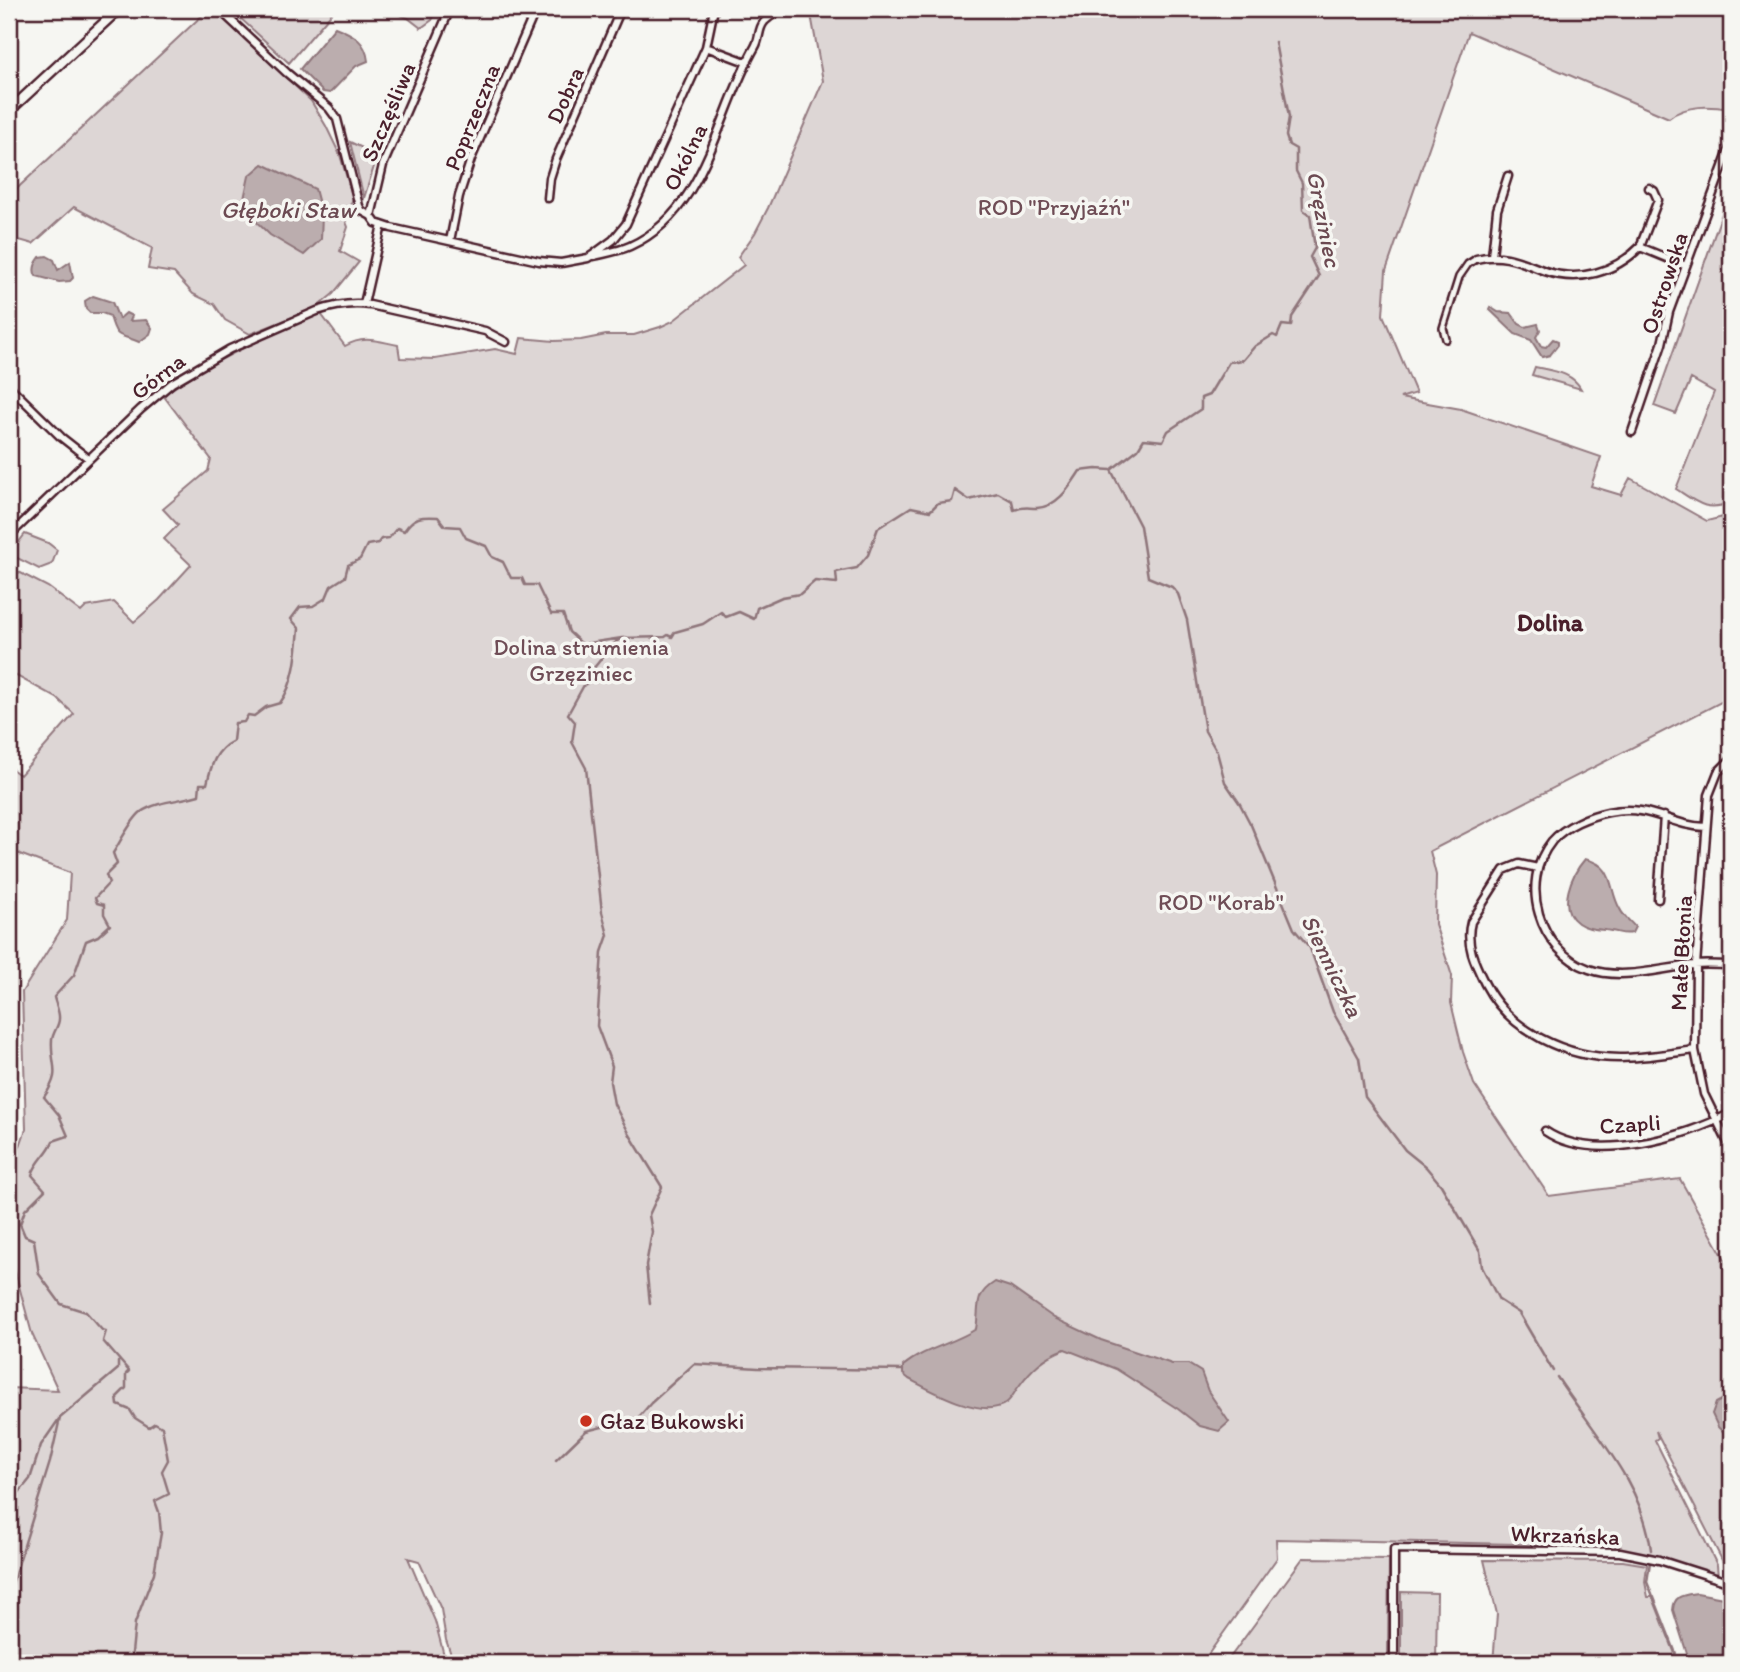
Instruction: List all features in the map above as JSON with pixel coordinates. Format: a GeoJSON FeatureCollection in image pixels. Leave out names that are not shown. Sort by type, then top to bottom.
{"type":"FeatureCollection","features":[{"type":"Feature","properties":{"kind":"street"},"geometry":{"type":"LineString","coordinates":[[9,111],[119,9]]}},
{"type":"Feature","properties":{"kind":"street"},"geometry":{"type":"LineString","coordinates":[[219,9],[288,74],[329,108],[337,119],[359,206],[382,225],[363,304]]}},
{"type":"Feature","properties":{"kind":"street","name":"Szczęśliwa"},"geometry":{"type":"LineString","coordinates":[[371,216],[383,165],[450,9]]}},
{"type":"Feature","properties":{"kind":"street","name":"Poprzeczna"},"geometry":{"type":"LineString","coordinates":[[450,241],[471,159],[537,9]]}},
{"type":"Feature","properties":{"kind":"street","name":"Dobra"},"geometry":{"type":"LineString","coordinates":[[548,198],[556,159],[621,9]]}},
{"type":"Feature","properties":{"kind":"street","name":"Okólna"},"geometry":{"type":"LineString","coordinates":[[588,258],[613,240],[631,215],[706,47],[714,9]]}},
{"type":"Feature","properties":{"kind":"street","name":"Okólna"},"geometry":{"type":"LineString","coordinates":[[382,225],[547,262],[569,262],[588,258],[617,251],[640,241],[660,227],[681,206],[696,181],[746,62],[759,40],[763,23],[780,9]]}},
{"type":"Feature","properties":{"kind":"street"},"geometry":{"type":"LineString","coordinates":[[706,47],[746,62]]}},
{"type":"Feature","properties":{"kind":"street","name":"Ostrowska"},"geometry":{"type":"LineString","coordinates":[[1632,432],[1662,344],[1669,312],[1731,145]]}},
{"type":"Feature","properties":{"kind":"street"},"geometry":{"type":"LineString","coordinates":[[1492,256],[1497,210],[1508,176]]}},
{"type":"Feature","properties":{"kind":"street"},"geometry":{"type":"LineString","coordinates":[[1495,181],[1505,185]]}},
{"type":"Feature","properties":{"kind":"street"},"geometry":{"type":"LineString","coordinates":[[1446,339],[1443,328],[1459,277],[1468,264],[1476,259],[1492,256],[1516,259],[1548,272],[1576,276],[1597,274],[1614,267],[1640,247],[1658,200],[1658,195],[1649,188]]}},
{"type":"Feature","properties":{"kind":"street"},"geometry":{"type":"LineString","coordinates":[[1640,247],[1686,266]]}},
{"type":"Feature","properties":{"kind":"street","name":"Górna"},"geometry":{"type":"LineString","coordinates":[[9,536],[163,390],[198,366],[245,341],[317,311],[332,306],[363,304],[485,331],[506,342]]}},
{"type":"Feature","properties":{"kind":"street"},"geometry":{"type":"LineString","coordinates":[[9,386],[61,437],[89,460]]}},
{"type":"Feature","properties":{"kind":"street","name":"Małe Błonia"},"geometry":{"type":"LineString","coordinates":[[1731,759],[1713,781],[1706,827],[1696,965],[1695,1050],[1701,1085],[1731,1149]]}},
{"type":"Feature","properties":{"kind":"street"},"geometry":{"type":"LineString","coordinates":[[1706,827],[1632,809],[1593,816],[1560,834],[1547,849],[1538,868],[1535,894],[1543,925],[1562,953],[1580,965],[1608,975],[1696,965],[1731,965]]}},
{"type":"Feature","properties":{"kind":"street"},"geometry":{"type":"LineString","coordinates":[[1658,899],[1664,816]]}},
{"type":"Feature","properties":{"kind":"street"},"geometry":{"type":"LineString","coordinates":[[1538,868],[1519,864],[1504,870],[1471,922],[1469,930],[1472,957],[1499,1005],[1518,1025],[1541,1039],[1590,1055],[1622,1058],[1695,1050]]}},
{"type":"Feature","properties":{"kind":"street","name":"Czapli"},"geometry":{"type":"LineString","coordinates":[[1545,1131],[1557,1139],[1572,1143],[1627,1145],[1670,1139],[1731,1113]]}},
{"type":"Feature","properties":{"kind":"street","name":"Wkrzańska"},"geometry":{"type":"LineString","coordinates":[[1394,1663],[1394,1549],[1620,1552],[1659,1560],[1731,1584]]}},
{"type":"Feature","properties":{"kind":"green space"},"geometry":{"type":"Polygon","coordinates":[[[209,9],[213,9],[311,101],[340,155],[353,198],[345,219],[348,227],[340,251],[359,262],[333,294],[316,308],[250,334],[225,320],[214,304],[193,294],[174,273],[148,269],[152,248],[74,207],[33,244],[9,237],[9,196],[209,9]]]}},
{"type":"Feature","properties":{"kind":"green space"},"geometry":{"type":"Polygon","coordinates":[[[246,9],[335,9],[289,63],[239,17],[246,9]]]}},
{"type":"Feature","properties":{"kind":"green space"},"geometry":{"type":"Polygon","coordinates":[[[385,9],[438,9],[432,20],[421,28],[408,18],[385,9]]]}},
{"type":"Feature","properties":{"kind":"green space"},"geometry":{"type":"Polygon","coordinates":[[[810,9],[1731,9],[1731,109],[1691,108],[1669,118],[1469,32],[1386,271],[1383,315],[1416,393],[1400,398],[1461,409],[1601,457],[1591,486],[1621,495],[1630,478],[1707,521],[1731,515],[1731,697],[1430,851],[1436,875],[1435,924],[1452,976],[1451,1003],[1474,1084],[1549,1196],[1680,1179],[1731,1270],[1731,1565],[1723,1562],[1656,1431],[1658,1438],[1655,1440],[1717,1565],[1718,1577],[1653,1556],[1517,1544],[1276,1539],[1277,1558],[1202,1663],[454,1663],[446,1640],[441,1609],[419,1561],[408,1558],[435,1621],[446,1663],[9,1663],[9,1388],[58,1390],[32,1334],[9,1249],[9,1177],[26,1129],[22,992],[67,920],[70,873],[9,850],[9,767],[20,775],[74,714],[57,698],[9,672],[9,567],[48,587],[81,612],[86,607],[114,602],[134,622],[159,600],[191,565],[164,539],[178,525],[163,509],[208,471],[211,459],[163,395],[220,360],[321,314],[345,346],[358,341],[377,341],[398,345],[400,358],[435,359],[495,349],[517,354],[521,338],[554,341],[634,335],[673,321],[744,265],[738,257],[768,208],[823,81],[810,9]]]}},
{"type":"Feature","properties":{"kind":"green space"},"geometry":{"type":"Polygon","coordinates":[[[350,142],[377,157],[364,198],[350,142]]]}},
{"type":"Feature","properties":{"kind":"green space"},"geometry":{"type":"Polygon","coordinates":[[[1731,188],[1731,502],[1708,506],[1676,489],[1714,392],[1691,379],[1676,414],[1654,406],[1731,188]]]}},
{"type":"Feature","properties":{"kind":"green space"},"geometry":{"type":"Polygon","coordinates":[[[1535,367],[1567,376],[1581,389],[1532,375],[1535,367]]]}},
{"type":"Feature","properties":{"kind":"green space"},"geometry":{"type":"Polygon","coordinates":[[[25,534],[48,543],[57,550],[52,564],[39,569],[15,557],[15,547],[25,534]]]}},
{"type":"Feature","properties":{"kind":"green space"},"geometry":{"type":"Polygon","coordinates":[[[1303,1558],[1389,1559],[1388,1654],[1385,1663],[1226,1663],[1303,1558]]]}},
{"type":"Feature","properties":{"kind":"green space"},"geometry":{"type":"Polygon","coordinates":[[[1484,1560],[1623,1561],[1647,1565],[1645,1582],[1648,1597],[1654,1597],[1676,1653],[1672,1663],[1493,1663],[1497,1614],[1484,1560]]]}},
{"type":"Feature","properties":{"kind":"green space"},"geometry":{"type":"Polygon","coordinates":[[[1401,1592],[1437,1593],[1436,1663],[1401,1663],[1401,1592]]]}},
{"type":"Feature","properties":{"kind":"water"},"geometry":{"type":"Polygon","coordinates":[[[335,27],[358,39],[365,48],[368,61],[356,66],[330,93],[323,92],[300,69],[335,27]]]}},
{"type":"Feature","properties":{"kind":"water","name":"Głęboki Staw"},"geometry":{"type":"Polygon","coordinates":[[[263,164],[315,189],[322,215],[321,239],[304,255],[270,235],[242,208],[249,176],[263,164]]]}},
{"type":"Feature","properties":{"kind":"water"},"geometry":{"type":"Polygon","coordinates":[[[47,256],[54,260],[58,270],[70,262],[73,278],[59,282],[36,276],[34,268],[37,261],[40,257],[47,256]]]}},
{"type":"Feature","properties":{"kind":"water"},"geometry":{"type":"Polygon","coordinates":[[[93,296],[112,302],[119,319],[126,313],[132,316],[130,321],[146,320],[152,328],[150,334],[139,342],[117,333],[110,316],[90,313],[86,309],[85,301],[93,296]]]}},
{"type":"Feature","properties":{"kind":"water"},"geometry":{"type":"Polygon","coordinates":[[[1490,307],[1498,312],[1511,313],[1519,324],[1525,327],[1538,324],[1540,330],[1536,337],[1541,346],[1546,347],[1553,339],[1558,341],[1558,345],[1550,355],[1542,357],[1531,340],[1515,334],[1490,307]]]}},
{"type":"Feature","properties":{"kind":"water"},"geometry":{"type":"Polygon","coordinates":[[[1585,859],[1595,862],[1607,873],[1621,912],[1635,927],[1632,933],[1590,928],[1571,917],[1568,891],[1575,873],[1585,859]]]}},
{"type":"Feature","properties":{"kind":"water"},"geometry":{"type":"Polygon","coordinates":[[[995,1282],[1010,1287],[1054,1318],[1101,1340],[1172,1364],[1188,1364],[1201,1372],[1208,1391],[1229,1422],[1219,1431],[1200,1426],[1116,1369],[1065,1349],[1034,1368],[1008,1402],[996,1407],[984,1408],[958,1402],[903,1374],[903,1366],[912,1360],[976,1329],[980,1297],[995,1282]]]}},
{"type":"Feature","properties":{"kind":"water"},"geometry":{"type":"Polygon","coordinates":[[[1731,1395],[1731,1441],[1718,1427],[1712,1414],[1716,1403],[1731,1395]]]}},
{"type":"Feature","properties":{"kind":"water"},"geometry":{"type":"Polygon","coordinates":[[[1697,1593],[1723,1598],[1730,1606],[1731,1663],[1690,1663],[1673,1610],[1675,1601],[1684,1595],[1697,1593]]]}},
{"type":"Feature","properties":{"kind":"waterway","name":"Gręziniec"},"geometry":{"type":"LineString","coordinates":[[131,1663],[135,1623],[154,1573],[161,1533],[155,1501],[169,1494],[162,1471],[168,1460],[162,1427],[155,1423],[149,1427],[135,1418],[130,1410],[118,1405],[117,1397],[126,1388],[126,1374],[129,1371],[103,1341],[106,1331],[86,1312],[61,1304],[39,1274],[34,1240],[25,1236],[20,1224],[25,1210],[45,1190],[32,1175],[36,1166],[53,1141],[68,1136],[59,1115],[44,1097],[54,1074],[52,1040],[59,1016],[54,997],[74,975],[86,941],[98,936],[110,925],[104,914],[104,905],[97,903],[95,898],[109,883],[106,875],[117,864],[113,853],[137,816],[147,808],[161,803],[199,795],[200,784],[207,784],[218,754],[233,741],[235,723],[244,722],[248,715],[254,716],[266,707],[280,703],[285,695],[294,667],[299,628],[291,619],[300,607],[313,606],[326,598],[331,586],[345,577],[348,565],[360,559],[367,545],[389,538],[397,528],[404,531],[418,518],[438,517],[445,526],[460,527],[466,538],[486,546],[492,557],[503,562],[511,578],[522,578],[525,585],[537,585],[551,614],[563,614],[569,632],[582,644],[622,638],[672,637],[675,632],[703,624],[721,612],[726,617],[739,612],[754,619],[757,608],[782,597],[800,594],[815,581],[837,583],[836,572],[857,568],[868,555],[878,528],[911,507],[930,511],[938,503],[952,501],[955,490],[969,500],[998,493],[1012,501],[1014,510],[1044,507],[1063,495],[1080,471],[1111,470],[1138,449],[1144,439],[1163,441],[1168,431],[1201,409],[1201,398],[1209,395],[1229,362],[1243,360],[1255,346],[1273,335],[1277,337],[1282,325],[1291,326],[1292,317],[1319,276],[1310,257],[1315,248],[1310,215],[1303,210],[1302,183],[1296,171],[1296,149],[1289,145],[1286,136],[1289,117],[1275,42]]}},
{"type":"Feature","properties":{"kind":"waterway","name":"Sienniczka"},"geometry":{"type":"LineString","coordinates":[[1111,470],[1140,526],[1148,577],[1172,587],[1178,594],[1187,620],[1205,731],[1217,752],[1225,782],[1251,825],[1294,929],[1310,948],[1333,1012],[1359,1058],[1365,1097],[1405,1150],[1426,1167],[1441,1185],[1480,1251],[1482,1267],[1499,1300],[1519,1313],[1553,1371]]}},
{"type":"Feature","properties":{"kind":"waterway"},"geometry":{"type":"LineString","coordinates":[[620,639],[587,675],[588,683],[584,685],[568,714],[575,722],[572,742],[586,768],[602,912],[608,935],[602,952],[597,1026],[612,1066],[610,1082],[614,1104],[662,1187],[649,1215],[652,1232],[646,1265],[650,1304]]}},
{"type":"Feature","properties":{"kind":"waterway"},"geometry":{"type":"LineString","coordinates":[[9,1594],[50,1462],[60,1418],[118,1369],[118,1362]]}},
{"type":"Feature","properties":{"kind":"waterway"},"geometry":{"type":"LineString","coordinates":[[556,1460],[586,1431],[638,1418],[694,1364],[758,1368],[903,1370]]}},
{"type":"Feature","properties":{"kind":"waterway","name":"Sienniczka"},"geometry":{"type":"LineString","coordinates":[[1557,1377],[1627,1480],[1638,1502],[1651,1550]]}},
{"type":"Feature","properties":{"kind":"waterway"},"geometry":{"type":"LineString","coordinates":[[9,1505],[30,1479],[41,1445],[59,1419]]}},
{"type":"Feature","properties":{"kind":"waterway","name":"Sienniczka"},"geometry":{"type":"LineString","coordinates":[[1650,1562],[1647,1582],[1675,1653],[1670,1663]]}},
{"type":"Feature","properties":{"kind":"place","name":"Głaz Bukowski"},"geometry":{"type":"Point","coordinates":[586,1421]}},
{"type":"Feature","properties":{"kind":"district","name":"Dolina"},"geometry":{"type":"Point","coordinates":[1550,623]}},
{"type":"Feature","properties":{"kind":"park label","name":"ROD \"Przyjaźń\""},"geometry":{"type":"Point","coordinates":[1054,207]}},
{"type":"Feature","properties":{"kind":"park label","name":"Dolina strumienia Grzęziniec"},"geometry":{"type":"Point","coordinates":[581,660]}},
{"type":"Feature","properties":{"kind":"park label","name":"ROD \"Korab\""},"geometry":{"type":"Point","coordinates":[1221,902]}}]}
